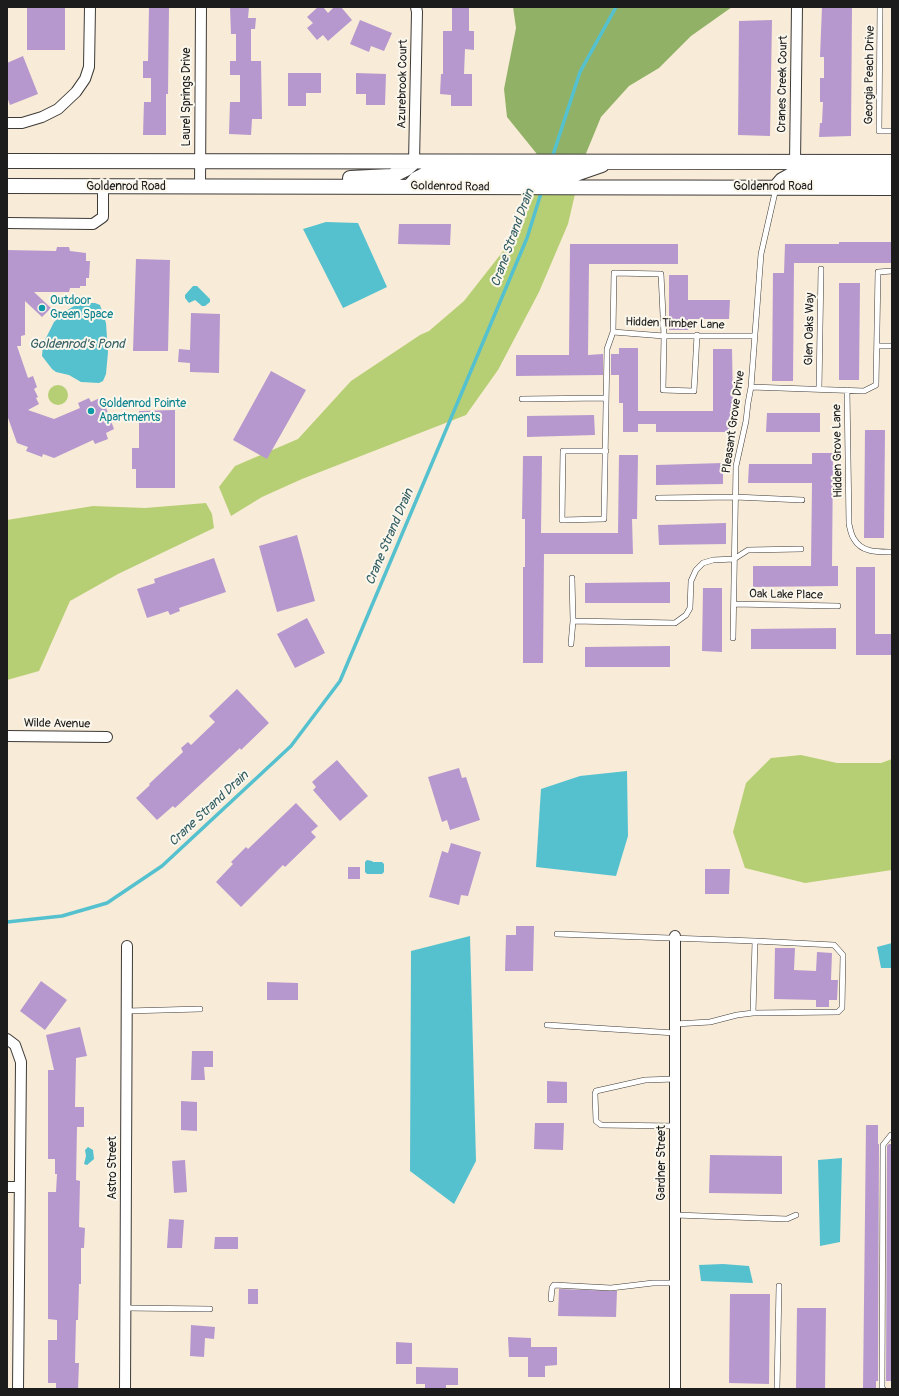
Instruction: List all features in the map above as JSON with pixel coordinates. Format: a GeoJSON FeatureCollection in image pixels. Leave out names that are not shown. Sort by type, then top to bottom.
{"type":"FeatureCollection","features":[{"type":"Feature","properties":{"kind":"main road","name":"Goldenrod Road"},"geometry":{"type":"LineString","coordinates":[[7,161],[414,162],[506,175],[568,174],[613,162],[892,162]]}},
{"type":"Feature","properties":{"kind":"main road"},"geometry":{"type":"LineString","coordinates":[[244,187],[392,176],[406,169],[414,162]]}},
{"type":"Feature","properties":{"kind":"main road","name":"Goldenrod Road"},"geometry":{"type":"LineString","coordinates":[[7,186],[409,187],[506,175],[568,174],[776,187],[892,188]]}},
{"type":"Feature","properties":{"kind":"main road"},"geometry":{"type":"LineString","coordinates":[[776,187],[782,180],[791,175],[892,175]]}},
{"type":"Feature","properties":{"kind":"street"},"geometry":{"type":"LineString","coordinates":[[7,123],[22,123],[42,118],[58,109],[76,92],[85,79],[89,67],[90,7]]}},
{"type":"Feature","properties":{"kind":"street","name":"Laurel Springs Drive"},"geometry":{"type":"LineString","coordinates":[[200,187],[201,7]]}},
{"type":"Feature","properties":{"kind":"street","name":"Azurebrook Court"},"geometry":{"type":"LineString","coordinates":[[414,162],[416,7]]}},
{"type":"Feature","properties":{"kind":"street","name":"Cranes Creek Court"},"geometry":{"type":"LineString","coordinates":[[795,162],[797,7]]}},
{"type":"Feature","properties":{"kind":"street"},"geometry":{"type":"LineString","coordinates":[[7,223],[93,224],[103,217],[103,187]]}},
{"type":"Feature","properties":{"kind":"street","name":"Wilde Avenue"},"geometry":{"type":"LineString","coordinates":[[7,736],[107,737]]}},
{"type":"Feature","properties":{"kind":"street","name":"Gardner Street"},"geometry":{"type":"LineString","coordinates":[[675,937],[675,1389]]}},
{"type":"Feature","properties":{"kind":"street","name":"Astro Street"},"geometry":{"type":"LineString","coordinates":[[126,1389],[127,946]]}},
{"type":"Feature","properties":{"kind":"street"},"geometry":{"type":"LineString","coordinates":[[7,1039],[15,1045],[21,1062],[18,1389]]}},
{"type":"Feature","properties":{"kind":"street"},"geometry":{"type":"LineString","coordinates":[[7,1187],[19,1187]]}},
{"type":"Feature","properties":{"kind":"lane","name":"Georgia Peach Drive"},"geometry":{"type":"LineString","coordinates":[[880,7],[879,131],[892,131]]}},
{"type":"Feature","properties":{"kind":"lane","name":"Pleasant Grove Drive"},"geometry":{"type":"LineString","coordinates":[[733,638],[736,466],[746,421],[751,387],[761,254],[776,187]]}},
{"type":"Feature","properties":{"kind":"lane","name":"Glen Oaks Way"},"geometry":{"type":"LineString","coordinates":[[819,389],[821,269]]}},
{"type":"Feature","properties":{"kind":"lane"},"geometry":{"type":"LineString","coordinates":[[847,390],[864,390],[876,385],[878,272],[892,271]]}},
{"type":"Feature","properties":{"kind":"lane"},"geometry":{"type":"LineString","coordinates":[[613,332],[614,273],[661,274],[664,336],[663,390],[694,391],[697,335]]}},
{"type":"Feature","properties":{"kind":"lane","name":"Hidden Timber Lane"},"geometry":{"type":"LineString","coordinates":[[606,451],[563,451],[562,520],[604,519],[606,451],[607,349],[613,332],[664,336],[755,336]]}},
{"type":"Feature","properties":{"kind":"lane"},"geometry":{"type":"LineString","coordinates":[[877,346],[892,346]]}},
{"type":"Feature","properties":{"kind":"lane","name":"Hidden Grove Lane"},"geometry":{"type":"LineString","coordinates":[[751,387],[847,390],[849,524],[853,539],[861,547],[873,552],[892,552]]}},
{"type":"Feature","properties":{"kind":"lane"},"geometry":{"type":"LineString","coordinates":[[522,399],[606,398]]}},
{"type":"Feature","properties":{"kind":"lane"},"geometry":{"type":"LineString","coordinates":[[658,498],[736,497],[802,500]]}},
{"type":"Feature","properties":{"kind":"lane"},"geometry":{"type":"LineString","coordinates":[[573,621],[675,623],[686,615],[690,608],[691,581],[696,570],[703,563],[713,560],[734,559],[748,550],[801,549]]}},
{"type":"Feature","properties":{"kind":"lane"},"geometry":{"type":"LineString","coordinates":[[571,644],[573,621],[572,578]]}},
{"type":"Feature","properties":{"kind":"lane","name":"Oak Lake Place"},"geometry":{"type":"LineString","coordinates":[[734,604],[838,606]]}},
{"type":"Feature","properties":{"kind":"lane"},"geometry":{"type":"LineString","coordinates":[[547,1025],[675,1028],[710,1022],[737,1015],[754,1013],[838,1012],[842,1008],[843,955],[834,945],[675,937],[558,934]]}},
{"type":"Feature","properties":{"kind":"lane"},"geometry":{"type":"LineString","coordinates":[[754,1013],[755,941]]}},
{"type":"Feature","properties":{"kind":"lane"},"geometry":{"type":"LineString","coordinates":[[127,1011],[200,1009]]}},
{"type":"Feature","properties":{"kind":"lane"},"geometry":{"type":"LineString","coordinates":[[675,1079],[645,1080],[596,1091],[595,1094],[596,1121],[601,1125],[675,1126]]}},
{"type":"Feature","properties":{"kind":"lane"},"geometry":{"type":"LineString","coordinates":[[883,1389],[883,1145],[892,1135]]}},
{"type":"Feature","properties":{"kind":"lane"},"geometry":{"type":"LineString","coordinates":[[675,1216],[788,1219],[796,1215]]}},
{"type":"Feature","properties":{"kind":"lane"},"geometry":{"type":"LineString","coordinates":[[552,1299],[552,1288],[554,1285],[611,1288],[653,1283],[675,1283]]}},
{"type":"Feature","properties":{"kind":"lane"},"geometry":{"type":"LineString","coordinates":[[777,1389],[779,1286]]}},
{"type":"Feature","properties":{"kind":"lane"},"geometry":{"type":"LineString","coordinates":[[126,1308],[210,1309]]}},
{"type":"Feature","properties":{"kind":"green space"},"geometry":{"type":"Polygon","coordinates":[[[513,7],[732,7],[691,36],[659,68],[629,86],[601,117],[580,168],[545,164],[507,117],[504,89],[516,28],[513,7]]]}},
{"type":"Feature","properties":{"kind":"green space"},"geometry":{"type":"Polygon","coordinates":[[[535,190],[575,194],[568,224],[539,292],[498,370],[466,415],[302,479],[262,497],[231,516],[219,487],[235,466],[298,439],[351,381],[420,335],[429,331],[464,301],[522,227],[535,190]]]}},
{"type":"Feature","properties":{"kind":"green space"},"geometry":{"type":"Polygon","coordinates":[[[58,385],[65,388],[68,395],[65,402],[58,405],[51,402],[48,395],[51,388],[58,385]]]}},
{"type":"Feature","properties":{"kind":"green space"},"geometry":{"type":"Polygon","coordinates":[[[206,503],[212,514],[214,528],[118,574],[70,601],[39,671],[7,680],[7,520],[93,506],[145,508],[206,503]]]}},
{"type":"Feature","properties":{"kind":"green space"},"geometry":{"type":"Polygon","coordinates":[[[801,755],[837,763],[881,763],[892,759],[892,870],[805,883],[745,868],[733,832],[746,783],[771,758],[801,755]]]}},
{"type":"Feature","properties":{"kind":"water"},"geometry":{"type":"Polygon","coordinates":[[[326,222],[358,223],[387,287],[343,308],[303,229],[326,222]]]}},
{"type":"Feature","properties":{"kind":"water"},"geometry":{"type":"Polygon","coordinates":[[[193,286],[197,286],[210,299],[210,302],[205,306],[202,306],[195,300],[189,303],[185,298],[185,295],[193,286]]]}},
{"type":"Feature","properties":{"kind":"water","name":"Goldenrod's Pond"},"geometry":{"type":"Polygon","coordinates":[[[84,303],[95,303],[100,305],[106,323],[108,352],[106,374],[103,381],[99,383],[81,382],[69,375],[56,372],[42,356],[43,344],[54,322],[66,311],[74,306],[84,303]]]}},
{"type":"Feature","properties":{"kind":"water"},"geometry":{"type":"Polygon","coordinates":[[[627,771],[628,836],[616,876],[536,867],[541,789],[580,776],[627,771]]]}},
{"type":"Feature","properties":{"kind":"water"},"geometry":{"type":"Polygon","coordinates":[[[367,860],[382,862],[384,864],[384,872],[382,874],[367,874],[365,872],[365,862],[367,860]]]}},
{"type":"Feature","properties":{"kind":"water"},"geometry":{"type":"Polygon","coordinates":[[[470,936],[476,1161],[454,1204],[410,1171],[411,951],[470,936]]]}},
{"type":"Feature","properties":{"kind":"water"},"geometry":{"type":"Polygon","coordinates":[[[892,943],[892,968],[881,968],[877,947],[892,943]]]}},
{"type":"Feature","properties":{"kind":"water"},"geometry":{"type":"Polygon","coordinates":[[[88,1147],[93,1150],[94,1159],[87,1165],[84,1164],[86,1156],[85,1150],[88,1147]]]}},
{"type":"Feature","properties":{"kind":"water"},"geometry":{"type":"Polygon","coordinates":[[[842,1158],[840,1242],[820,1246],[818,1160],[842,1158]]]}},
{"type":"Feature","properties":{"kind":"water"},"geometry":{"type":"Polygon","coordinates":[[[723,1264],[749,1266],[753,1283],[701,1281],[699,1265],[723,1264]]]}},
{"type":"Feature","properties":{"kind":"building"},"geometry":{"type":"Polygon","coordinates":[[[27,7],[65,7],[65,50],[27,50],[27,7]]]}},
{"type":"Feature","properties":{"kind":"building"},"geometry":{"type":"Polygon","coordinates":[[[149,7],[169,7],[166,135],[143,135],[144,102],[151,102],[151,78],[143,78],[143,61],[148,61],[149,7]]]}},
{"type":"Feature","properties":{"kind":"building"},"geometry":{"type":"Polygon","coordinates":[[[230,7],[249,7],[248,18],[256,18],[255,29],[251,29],[251,61],[261,61],[262,119],[252,119],[251,135],[229,134],[230,102],[240,102],[240,75],[230,75],[230,61],[236,61],[236,34],[231,34],[230,7]]]}},
{"type":"Feature","properties":{"kind":"building"},"geometry":{"type":"Polygon","coordinates":[[[318,7],[323,7],[328,13],[334,7],[341,7],[352,20],[328,41],[323,35],[317,40],[307,28],[313,23],[307,17],[318,7]]]}},
{"type":"Feature","properties":{"kind":"building"},"geometry":{"type":"Polygon","coordinates":[[[452,7],[469,7],[469,31],[474,31],[474,50],[465,49],[464,74],[472,74],[472,106],[451,106],[451,95],[440,94],[441,74],[443,74],[443,31],[452,31],[452,7]]]}},
{"type":"Feature","properties":{"kind":"building"},"geometry":{"type":"Polygon","coordinates":[[[822,7],[852,7],[851,136],[819,137],[820,123],[822,123],[823,102],[820,102],[820,78],[824,78],[824,57],[820,57],[822,7]]]}},
{"type":"Feature","properties":{"kind":"building"},"geometry":{"type":"Polygon","coordinates":[[[360,20],[392,33],[384,51],[371,46],[369,52],[350,44],[360,20]]]}},
{"type":"Feature","properties":{"kind":"building"},"geometry":{"type":"Polygon","coordinates":[[[772,20],[770,136],[738,135],[739,21],[772,20]]]}},
{"type":"Feature","properties":{"kind":"building"},"geometry":{"type":"Polygon","coordinates":[[[23,56],[38,94],[10,105],[7,97],[7,63],[23,56]]]}},
{"type":"Feature","properties":{"kind":"building"},"geometry":{"type":"Polygon","coordinates":[[[288,73],[321,73],[321,93],[306,93],[306,106],[288,106],[288,73]]]}},
{"type":"Feature","properties":{"kind":"building"},"geometry":{"type":"Polygon","coordinates":[[[356,73],[386,74],[385,105],[366,105],[366,94],[356,94],[356,73]]]}},
{"type":"Feature","properties":{"kind":"building"},"geometry":{"type":"Polygon","coordinates":[[[399,224],[451,224],[450,245],[398,244],[399,224]]]}},
{"type":"Feature","properties":{"kind":"building"},"geometry":{"type":"Polygon","coordinates":[[[839,242],[892,242],[892,263],[794,263],[793,381],[772,381],[773,273],[784,273],[785,244],[839,244],[839,242]]]}},
{"type":"Feature","properties":{"kind":"building"},"geometry":{"type":"Polygon","coordinates":[[[570,244],[678,244],[678,264],[589,264],[588,355],[603,354],[603,375],[516,376],[516,355],[569,355],[570,244]]]}},
{"type":"Feature","properties":{"kind":"building"},"geometry":{"type":"Polygon","coordinates":[[[57,247],[69,247],[70,251],[86,253],[86,261],[90,261],[89,278],[86,278],[86,286],[80,286],[80,288],[70,288],[69,292],[34,292],[51,308],[42,317],[25,301],[25,335],[21,336],[21,346],[17,346],[28,378],[33,376],[37,387],[34,389],[38,397],[36,398],[39,404],[28,410],[54,419],[80,408],[78,403],[89,398],[91,402],[102,397],[114,429],[106,433],[108,439],[95,444],[93,440],[54,458],[43,454],[42,457],[26,451],[28,447],[17,443],[7,415],[7,250],[56,251],[57,247]]]}},
{"type":"Feature","properties":{"kind":"building"},"geometry":{"type":"Polygon","coordinates":[[[136,259],[170,260],[168,351],[133,351],[136,259]]]}},
{"type":"Feature","properties":{"kind":"building"},"geometry":{"type":"Polygon","coordinates":[[[669,275],[688,275],[688,300],[730,300],[729,319],[688,319],[688,330],[669,330],[669,275]]]}},
{"type":"Feature","properties":{"kind":"building"},"geometry":{"type":"Polygon","coordinates":[[[839,283],[860,283],[859,380],[839,380],[839,283]]]}},
{"type":"Feature","properties":{"kind":"building"},"geometry":{"type":"Polygon","coordinates":[[[191,313],[220,314],[219,373],[190,372],[190,363],[178,362],[179,349],[190,350],[191,313]]]}},
{"type":"Feature","properties":{"kind":"building"},"geometry":{"type":"Polygon","coordinates":[[[619,348],[638,348],[638,411],[713,411],[713,349],[732,349],[733,404],[731,404],[731,432],[656,432],[656,424],[638,424],[638,432],[623,432],[623,403],[619,403],[619,375],[611,375],[611,354],[619,354],[619,348]]]}},
{"type":"Feature","properties":{"kind":"building"},"geometry":{"type":"Polygon","coordinates":[[[271,371],[306,390],[267,459],[233,440],[271,371]]]}},
{"type":"Feature","properties":{"kind":"building"},"geometry":{"type":"Polygon","coordinates":[[[175,410],[175,488],[136,488],[136,469],[132,469],[132,448],[139,448],[139,411],[175,410]]]}},
{"type":"Feature","properties":{"kind":"building"},"geometry":{"type":"Polygon","coordinates":[[[767,413],[820,413],[820,432],[766,432],[767,413]]]}},
{"type":"Feature","properties":{"kind":"building"},"geometry":{"type":"Polygon","coordinates":[[[594,415],[595,435],[527,437],[527,416],[594,415]]]}},
{"type":"Feature","properties":{"kind":"building"},"geometry":{"type":"Polygon","coordinates":[[[865,430],[885,430],[884,538],[864,538],[865,430]]]}},
{"type":"Feature","properties":{"kind":"building"},"geometry":{"type":"Polygon","coordinates":[[[812,453],[833,453],[832,566],[838,566],[838,586],[753,587],[753,566],[811,566],[812,483],[748,483],[749,464],[812,464],[812,453]]]}},
{"type":"Feature","properties":{"kind":"building"},"geometry":{"type":"Polygon","coordinates":[[[619,455],[638,455],[637,519],[632,519],[633,554],[544,554],[543,663],[523,663],[523,567],[525,567],[525,519],[522,519],[523,456],[542,456],[541,533],[618,533],[619,455]]]}},
{"type":"Feature","properties":{"kind":"building"},"geometry":{"type":"Polygon","coordinates":[[[723,463],[723,484],[656,485],[656,465],[723,463]]]}},
{"type":"Feature","properties":{"kind":"building"},"geometry":{"type":"Polygon","coordinates":[[[726,523],[726,544],[659,545],[658,525],[726,523]]]}},
{"type":"Feature","properties":{"kind":"building"},"geometry":{"type":"Polygon","coordinates":[[[297,535],[315,601],[277,612],[259,546],[297,535]]]}},
{"type":"Feature","properties":{"kind":"building"},"geometry":{"type":"Polygon","coordinates":[[[214,558],[226,592],[179,608],[180,611],[170,615],[168,611],[147,618],[137,589],[155,583],[154,579],[214,558]]]}},
{"type":"Feature","properties":{"kind":"building"},"geometry":{"type":"Polygon","coordinates":[[[856,567],[875,567],[875,634],[892,634],[892,655],[856,655],[856,567]]]}},
{"type":"Feature","properties":{"kind":"building"},"geometry":{"type":"Polygon","coordinates":[[[670,582],[670,603],[585,603],[585,583],[670,582]]]}},
{"type":"Feature","properties":{"kind":"building"},"geometry":{"type":"Polygon","coordinates":[[[703,588],[722,588],[722,652],[702,651],[703,588]]]}},
{"type":"Feature","properties":{"kind":"building"},"geometry":{"type":"Polygon","coordinates":[[[307,618],[325,653],[295,668],[277,634],[307,618]]]}},
{"type":"Feature","properties":{"kind":"building"},"geometry":{"type":"Polygon","coordinates":[[[836,628],[836,649],[751,649],[751,629],[836,628]]]}},
{"type":"Feature","properties":{"kind":"building"},"geometry":{"type":"Polygon","coordinates":[[[670,646],[670,667],[585,667],[585,647],[670,646]]]}},
{"type":"Feature","properties":{"kind":"building"},"geometry":{"type":"Polygon","coordinates":[[[237,689],[269,723],[241,750],[240,748],[175,808],[173,806],[157,820],[136,798],[183,752],[181,748],[188,742],[191,745],[215,722],[209,716],[237,689]]]}},
{"type":"Feature","properties":{"kind":"building"},"geometry":{"type":"Polygon","coordinates":[[[337,760],[368,796],[340,821],[313,790],[316,787],[312,782],[337,760]]]}},
{"type":"Feature","properties":{"kind":"building"},"geometry":{"type":"Polygon","coordinates":[[[459,768],[462,778],[466,777],[480,820],[450,830],[447,820],[442,822],[428,777],[459,768]]]}},
{"type":"Feature","properties":{"kind":"building"},"geometry":{"type":"Polygon","coordinates":[[[296,803],[318,826],[311,832],[316,837],[285,867],[283,865],[241,907],[216,882],[233,864],[231,862],[246,847],[248,849],[296,803]]]}},
{"type":"Feature","properties":{"kind":"building"},"geometry":{"type":"Polygon","coordinates":[[[451,843],[481,852],[468,896],[461,895],[459,905],[429,897],[442,851],[448,853],[451,843]]]}},
{"type":"Feature","properties":{"kind":"building"},"geometry":{"type":"Polygon","coordinates":[[[348,867],[360,867],[360,879],[348,879],[348,867]]]}},
{"type":"Feature","properties":{"kind":"building"},"geometry":{"type":"Polygon","coordinates":[[[705,869],[730,869],[729,894],[705,894],[705,869]]]}},
{"type":"Feature","properties":{"kind":"building"},"geometry":{"type":"Polygon","coordinates":[[[516,926],[534,926],[533,971],[505,971],[506,935],[516,935],[516,926]]]}},
{"type":"Feature","properties":{"kind":"building"},"geometry":{"type":"Polygon","coordinates":[[[775,948],[795,948],[794,970],[816,971],[817,952],[832,953],[831,980],[838,980],[837,1000],[829,1000],[829,1007],[816,1007],[816,1000],[774,999],[775,948]]]}},
{"type":"Feature","properties":{"kind":"building"},"geometry":{"type":"Polygon","coordinates":[[[41,981],[67,1000],[45,1030],[20,1011],[41,981]]]}},
{"type":"Feature","properties":{"kind":"building"},"geometry":{"type":"Polygon","coordinates":[[[267,982],[298,983],[298,1000],[267,1000],[267,982]]]}},
{"type":"Feature","properties":{"kind":"building"},"geometry":{"type":"Polygon","coordinates":[[[80,1027],[87,1056],[76,1058],[75,1107],[84,1107],[84,1127],[77,1127],[76,1180],[80,1181],[79,1227],[85,1228],[84,1248],[81,1248],[81,1284],[79,1284],[78,1320],[76,1320],[75,1363],[79,1363],[78,1389],[56,1389],[56,1383],[48,1383],[48,1340],[57,1340],[57,1320],[48,1319],[48,1192],[56,1192],[57,1174],[55,1174],[55,1159],[48,1159],[48,1070],[54,1070],[46,1035],[80,1027]]]}},
{"type":"Feature","properties":{"kind":"building"},"geometry":{"type":"Polygon","coordinates":[[[192,1051],[213,1051],[213,1067],[204,1067],[205,1080],[191,1080],[192,1051]]]}},
{"type":"Feature","properties":{"kind":"building"},"geometry":{"type":"Polygon","coordinates":[[[547,1081],[567,1082],[567,1103],[547,1103],[547,1081]]]}},
{"type":"Feature","properties":{"kind":"building"},"geometry":{"type":"Polygon","coordinates":[[[181,1101],[197,1102],[197,1131],[181,1130],[181,1101]]]}},
{"type":"Feature","properties":{"kind":"building"},"geometry":{"type":"Polygon","coordinates":[[[535,1123],[564,1123],[563,1150],[534,1149],[535,1123]]]}},
{"type":"Feature","properties":{"kind":"building"},"geometry":{"type":"Polygon","coordinates":[[[866,1125],[878,1125],[879,1144],[878,1381],[876,1381],[876,1389],[863,1389],[866,1125]]]}},
{"type":"Feature","properties":{"kind":"building"},"geometry":{"type":"Polygon","coordinates":[[[892,1144],[892,1381],[886,1381],[887,1146],[892,1144]]]}},
{"type":"Feature","properties":{"kind":"building"},"geometry":{"type":"Polygon","coordinates":[[[710,1155],[782,1156],[782,1194],[709,1193],[710,1155]]]}},
{"type":"Feature","properties":{"kind":"building"},"geometry":{"type":"Polygon","coordinates":[[[185,1160],[187,1192],[174,1193],[172,1161],[185,1160]]]}},
{"type":"Feature","properties":{"kind":"building"},"geometry":{"type":"Polygon","coordinates":[[[169,1219],[184,1220],[182,1248],[167,1248],[169,1219]]]}},
{"type":"Feature","properties":{"kind":"building"},"geometry":{"type":"Polygon","coordinates":[[[215,1237],[238,1237],[238,1249],[214,1249],[215,1237]]]}},
{"type":"Feature","properties":{"kind":"building"},"geometry":{"type":"Polygon","coordinates":[[[248,1289],[258,1289],[258,1304],[248,1304],[248,1289]]]}},
{"type":"Feature","properties":{"kind":"building"},"geometry":{"type":"Polygon","coordinates":[[[559,1289],[617,1291],[616,1317],[558,1316],[559,1289]]]}},
{"type":"Feature","properties":{"kind":"building"},"geometry":{"type":"Polygon","coordinates":[[[730,1294],[770,1294],[769,1384],[729,1383],[730,1294]]]}},
{"type":"Feature","properties":{"kind":"building"},"geometry":{"type":"Polygon","coordinates":[[[797,1308],[826,1308],[825,1389],[796,1389],[797,1308]]]}},
{"type":"Feature","properties":{"kind":"building"},"geometry":{"type":"Polygon","coordinates":[[[191,1325],[215,1327],[214,1339],[205,1338],[204,1357],[190,1356],[191,1325]]]}},
{"type":"Feature","properties":{"kind":"building"},"geometry":{"type":"Polygon","coordinates":[[[508,1337],[531,1338],[531,1347],[557,1347],[557,1365],[545,1366],[545,1377],[528,1377],[528,1357],[509,1357],[508,1337]]]}},
{"type":"Feature","properties":{"kind":"building"},"geometry":{"type":"Polygon","coordinates":[[[396,1342],[412,1343],[412,1364],[396,1364],[396,1342]]]}},
{"type":"Feature","properties":{"kind":"building"},"geometry":{"type":"Polygon","coordinates":[[[416,1367],[458,1368],[458,1385],[446,1385],[446,1389],[425,1389],[425,1384],[416,1384],[416,1367]]]}},
{"type":"Feature","properties":{"kind":"waterway","name":"Crane Strand Drain"},"geometry":{"type":"LineString","coordinates":[[552,158],[580,72],[616,7]]}},
{"type":"Feature","properties":{"kind":"waterway","name":"Crane Strand Drain"},"geometry":{"type":"LineString","coordinates":[[7,922],[62,916],[107,903],[162,866],[291,746],[340,681],[527,238],[542,190]]}},
{"type":"Feature","properties":{"kind":"place","name":"Outdoor Green Space"},"geometry":{"type":"Point","coordinates":[42,308]}},
{"type":"Feature","properties":{"kind":"place","name":"Goldenrod Pointe Apartments"},"geometry":{"type":"Point","coordinates":[91,411]}}]}
